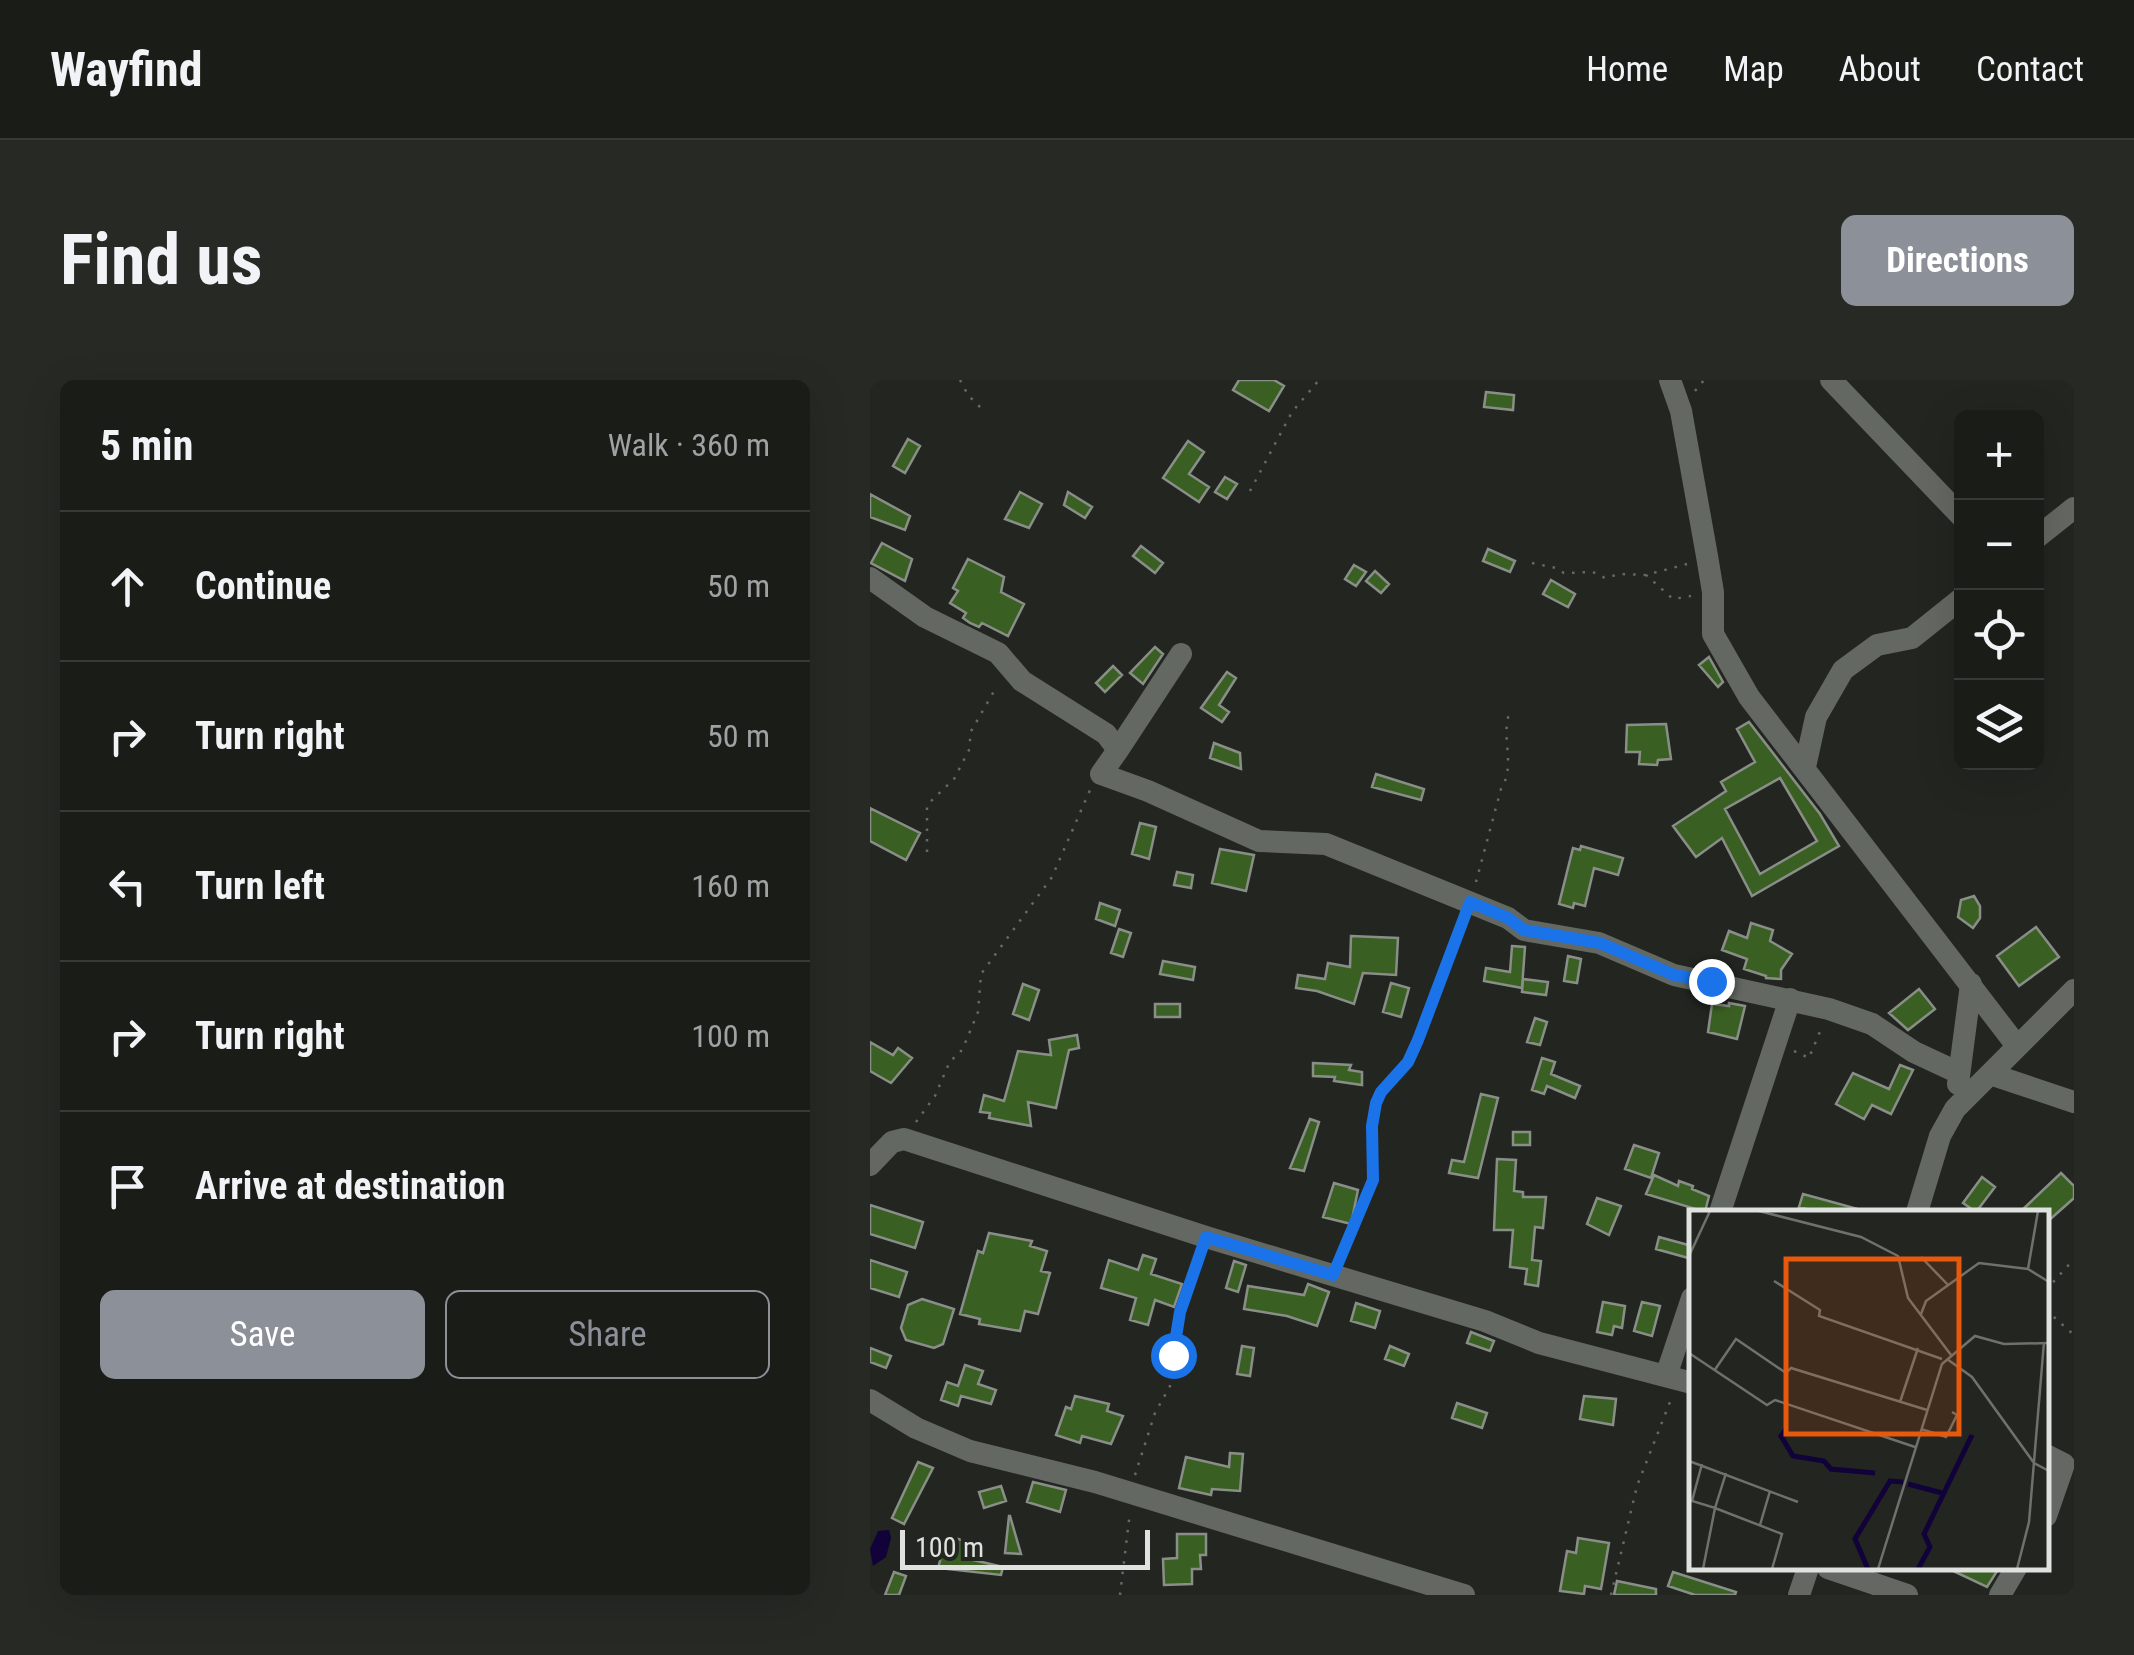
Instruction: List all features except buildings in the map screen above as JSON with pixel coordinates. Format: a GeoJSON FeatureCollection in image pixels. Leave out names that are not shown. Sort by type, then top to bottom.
{"type":"FeatureCollection","features":[{"type":"Feature","properties":{"kind":"street"},"geometry":{"type":"LineString","coordinates":[[1670,380],[1681,410],[1707,556],[1713,634],[1720,651],[1749,697],[2017,1046]]}},
{"type":"Feature","properties":{"kind":"street"},"geometry":{"type":"LineString","coordinates":[[1831,380],[1954,509]]}},
{"type":"Feature","properties":{"kind":"street"},"geometry":{"type":"LineString","coordinates":[[2044,532],[2074,508]]}},
{"type":"Feature","properties":{"kind":"street"},"geometry":{"type":"LineString","coordinates":[[870,578],[926,617],[998,653],[1022,680],[1106,734],[1118,750]]}},
{"type":"Feature","properties":{"kind":"street"},"geometry":{"type":"LineString","coordinates":[[1805,767],[1816,717],[1843,670],[1877,645],[1912,638],[1954,604]]}},
{"type":"Feature","properties":{"kind":"street"},"geometry":{"type":"LineString","coordinates":[[1181,654],[1100,774],[1259,842],[1326,844],[1508,918],[1524,930],[1600,943],[1674,975],[1829,1009],[1872,1024],[1936,1064],[1959,1073]]}},
{"type":"Feature","properties":{"kind":"street"},"geometry":{"type":"LineString","coordinates":[[1955,1109],[1970,984]]}},
{"type":"Feature","properties":{"kind":"street"},"geometry":{"type":"LineString","coordinates":[[1918,1210],[1940,1136],[1955,1109],[2074,990]]}},
{"type":"Feature","properties":{"kind":"street"},"geometry":{"type":"LineString","coordinates":[[1721,1210],[1790,999]]}},
{"type":"Feature","properties":{"kind":"street"},"geometry":{"type":"LineString","coordinates":[[1990,1074],[2074,1102]]}},
{"type":"Feature","properties":{"kind":"street"},"geometry":{"type":"LineString","coordinates":[[870,1165],[892,1142],[904,1140],[1485,1321],[1539,1342],[1689,1382]]}},
{"type":"Feature","properties":{"kind":"street"},"geometry":{"type":"LineString","coordinates":[[1666,1376],[1689,1307]]}},
{"type":"Feature","properties":{"kind":"street"},"geometry":{"type":"LineString","coordinates":[[870,1400],[913,1426],[966,1450],[1133,1493],[1464,1595]]}},
{"type":"Feature","properties":{"kind":"street"},"geometry":{"type":"LineString","coordinates":[[2049,1456],[2064,1464],[2049,1507]]}},
{"type":"Feature","properties":{"kind":"street"},"geometry":{"type":"LineString","coordinates":[[1799,1595],[1807,1570]]}},
{"type":"Feature","properties":{"kind":"street"},"geometry":{"type":"LineString","coordinates":[[1834,1570],[1907,1595]]}},
{"type":"Feature","properties":{"kind":"street"},"geometry":{"type":"LineString","coordinates":[[2000,1595],[2015,1570]]}},
{"type":"Feature","properties":{"kind":"path"},"geometry":{"type":"LineString","coordinates":[[960,380],[981,408]]}},
{"type":"Feature","properties":{"kind":"path"},"geometry":{"type":"LineString","coordinates":[[1250,491],[1292,412],[1319,380]]}},
{"type":"Feature","properties":{"kind":"path"},"geometry":{"type":"LineString","coordinates":[[1532,563],[1564,573],[1593,572],[1605,578],[1646,575],[1707,556]]}},
{"type":"Feature","properties":{"kind":"path"},"geometry":{"type":"LineString","coordinates":[[1646,575],[1673,599],[1712,592]]}},
{"type":"Feature","properties":{"kind":"path"},"geometry":{"type":"LineString","coordinates":[[927,852],[928,805],[954,778],[970,748],[970,733],[1008,663]]}},
{"type":"Feature","properties":{"kind":"path"},"geometry":{"type":"LineString","coordinates":[[1333,1275],[1373,1180],[1372,1126],[1376,1103],[1408,1062],[1470,902],[1500,788],[1508,776],[1505,736],[1509,714]]}},
{"type":"Feature","properties":{"kind":"path"},"geometry":{"type":"LineString","coordinates":[[904,1140],[935,1096],[950,1060],[960,1053],[966,1041],[978,1012],[981,974],[1052,877],[1085,797],[1100,774]]}},
{"type":"Feature","properties":{"kind":"path"},"geometry":{"type":"LineString","coordinates":[[1775,1044],[1809,1058],[1829,1009]]}},
{"type":"Feature","properties":{"kind":"path"},"geometry":{"type":"LineString","coordinates":[[1120,1595],[1133,1482],[1154,1413],[1170,1386],[1180,1312],[1206,1237]]}},
{"type":"Feature","properties":{"kind":"path"},"geometry":{"type":"LineString","coordinates":[[2049,1287],[2074,1259]]}},
{"type":"Feature","properties":{"kind":"path"},"geometry":{"type":"LineString","coordinates":[[2049,1313],[2074,1335]]}},
{"type":"Feature","properties":{"kind":"path"},"geometry":{"type":"LineString","coordinates":[[1610,1595],[1637,1486],[1670,1402],[1666,1376]]}},
{"type":"Feature","properties":{"kind":"shaded area"},"geometry":{"type":"Polygon","coordinates":[[[889,1530],[886,1557],[873,1566],[870,1549],[878,1531],[889,1530]]]}},
{"type":"Feature","properties":{"kind":"route"},"geometry":{"type":"LineString","coordinates":[[1173,1355],[1180,1312],[1206,1237],[1333,1275],[1369,1196],[1376,1103],[1408,1062],[1470,902],[1508,918],[1524,930],[1600,943],[1674,975],[1711,981]]}}]}
